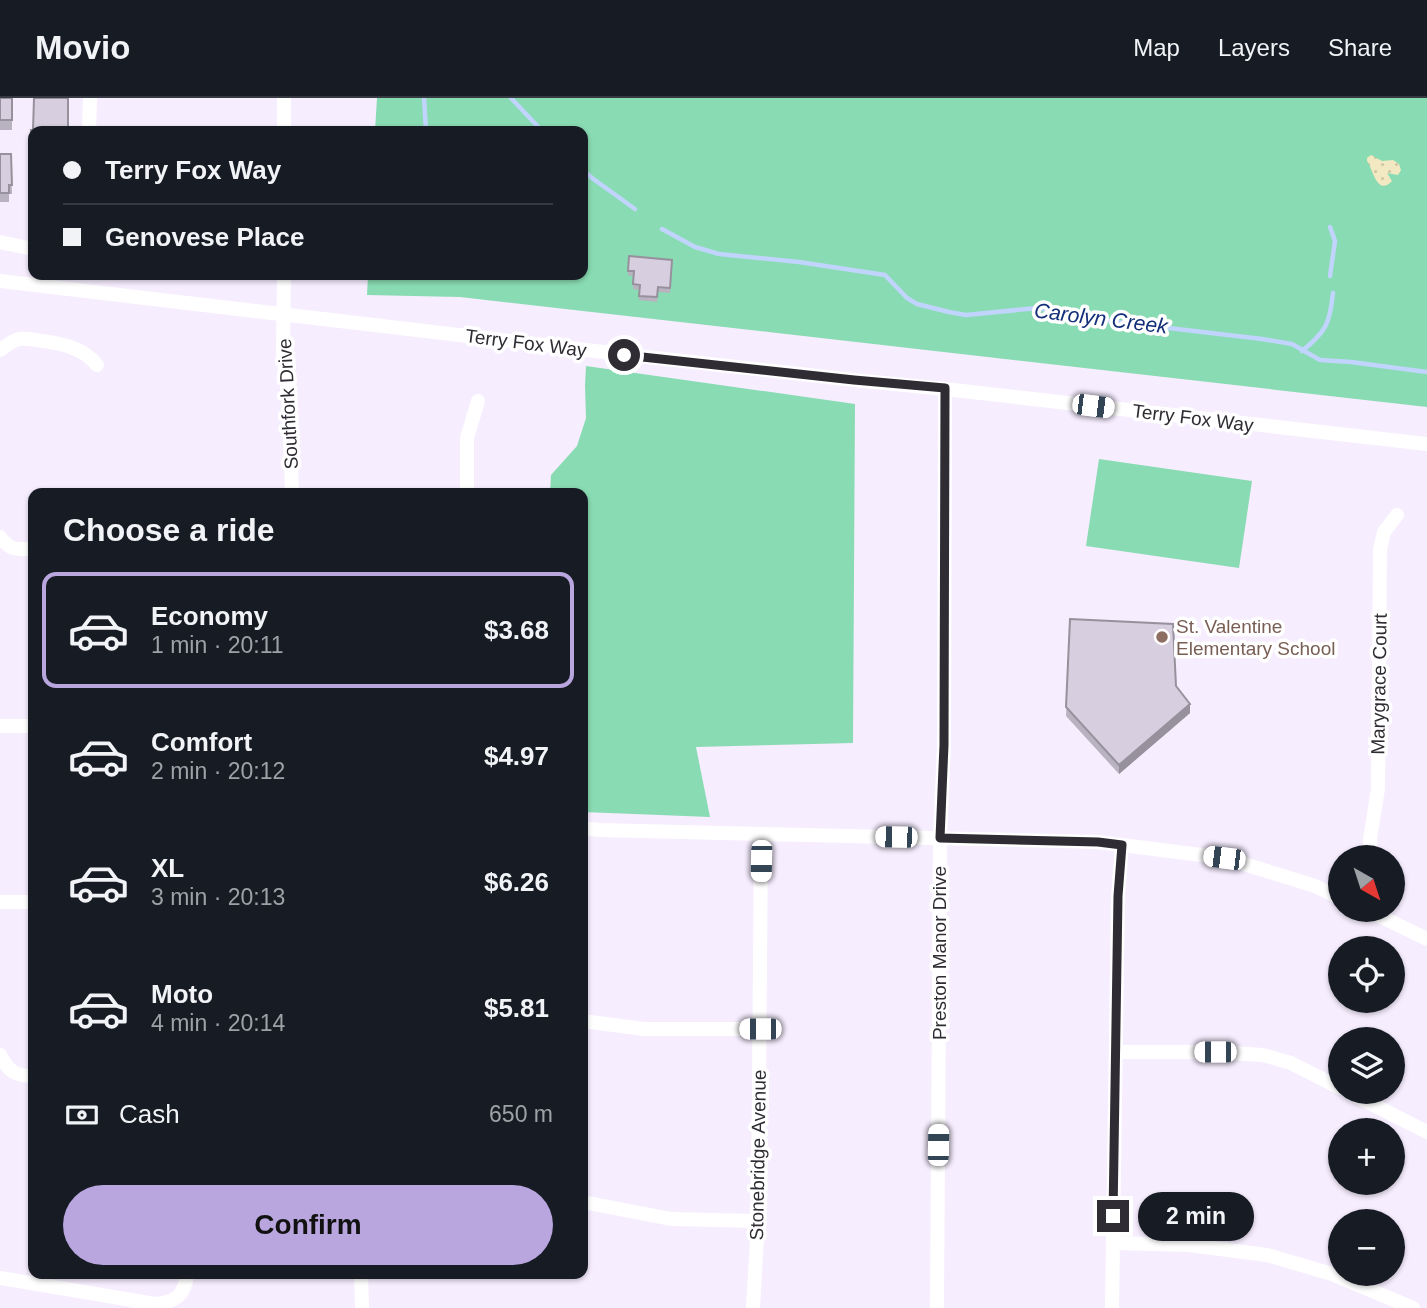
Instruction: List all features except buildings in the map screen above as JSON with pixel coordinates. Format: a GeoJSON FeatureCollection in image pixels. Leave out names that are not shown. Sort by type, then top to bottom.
{"type":"FeatureCollection","features":[{"type":"Feature","properties":{"kind":"street"},"geometry":{"type":"LineString","coordinates":[[89,126],[90,98]]}},
{"type":"Feature","properties":{"kind":"street"},"geometry":{"type":"LineString","coordinates":[[284,98],[284,126]]}},
{"type":"Feature","properties":{"kind":"street"},"geometry":{"type":"LineString","coordinates":[[0,242],[28,248]]}},
{"type":"Feature","properties":{"kind":"street","name":"Southfork Drive"},"geometry":{"type":"LineString","coordinates":[[284,280],[283,355],[290,413],[292,488]]}},
{"type":"Feature","properties":{"kind":"street","name":"Terry Fox Way"},"geometry":{"type":"LineString","coordinates":[[0,281],[624,355],[945,388],[1427,444]]}},
{"type":"Feature","properties":{"kind":"street"},"geometry":{"type":"LineString","coordinates":[[0,351],[10,342],[22,338],[53,342],[77,349],[97,365]]}},
{"type":"Feature","properties":{"kind":"street","name":"Preston Manor Drive"},"geometry":{"type":"LineString","coordinates":[[937,1308],[940,838],[944,745],[945,388]]}},
{"type":"Feature","properties":{"kind":"street"},"geometry":{"type":"LineString","coordinates":[[467,488],[467,438],[478,401]]}},
{"type":"Feature","properties":{"kind":"street","name":"Marygrace Court"},"geometry":{"type":"LineString","coordinates":[[1370,845],[1378,789],[1380,550],[1384,532],[1397,515]]}},
{"type":"Feature","properties":{"kind":"street"},"geometry":{"type":"LineString","coordinates":[[0,537],[11,548],[28,549]]}},
{"type":"Feature","properties":{"kind":"street"},"geometry":{"type":"LineString","coordinates":[[0,726],[28,726]]}},
{"type":"Feature","properties":{"kind":"street"},"geometry":{"type":"LineString","coordinates":[[588,829],[1098,842],[1224,858],[1328,892]]}},
{"type":"Feature","properties":{"kind":"street","name":"Stonebridge Avenue"},"geometry":{"type":"LineString","coordinates":[[752,1308],[758,1221],[761,834]]}},
{"type":"Feature","properties":{"kind":"street"},"geometry":{"type":"LineString","coordinates":[[1112,1308],[1118,896],[1122,845]]}},
{"type":"Feature","properties":{"kind":"street"},"geometry":{"type":"LineString","coordinates":[[0,902],[28,902]]}},
{"type":"Feature","properties":{"kind":"street"},"geometry":{"type":"LineString","coordinates":[[1392,922],[1427,939]]}},
{"type":"Feature","properties":{"kind":"street"},"geometry":{"type":"LineString","coordinates":[[588,1022],[644,1029],[760,1029]]}},
{"type":"Feature","properties":{"kind":"street"},"geometry":{"type":"LineString","coordinates":[[1116,1052],[1263,1055],[1291,1063],[1328,1082]]}},
{"type":"Feature","properties":{"kind":"street"},"geometry":{"type":"LineString","coordinates":[[0,1055],[11,1071],[17,1075],[28,1076]]}},
{"type":"Feature","properties":{"kind":"street"},"geometry":{"type":"LineString","coordinates":[[1372,1104],[1427,1132]]}},
{"type":"Feature","properties":{"kind":"street"},"geometry":{"type":"LineString","coordinates":[[588,1203],[671,1219],[758,1221]]}},
{"type":"Feature","properties":{"kind":"street"},"geometry":{"type":"LineString","coordinates":[[1113,1243],[1189,1245],[1268,1255],[1332,1273],[1413,1308]]}},
{"type":"Feature","properties":{"kind":"street"},"geometry":{"type":"LineString","coordinates":[[0,1278],[155,1304],[173,1301],[183,1293],[186,1279]]}},
{"type":"Feature","properties":{"kind":"street"},"geometry":{"type":"LineString","coordinates":[[361,1279],[362,1308]]}},
{"type":"Feature","properties":{"kind":"green space"},"geometry":{"type":"Polygon","coordinates":[[[377,98],[1427,98],[1427,407],[460,297],[367,295],[368,280],[588,280],[588,126],[375,126],[377,98]]]}},
{"type":"Feature","properties":{"kind":"green space"},"geometry":{"type":"Polygon","coordinates":[[[586,366],[855,404],[853,743],[696,747],[710,817],[588,812],[588,488],[550,488],[551,475],[577,446],[586,418],[586,366]]]}},
{"type":"Feature","properties":{"kind":"green space"},"geometry":{"type":"Polygon","coordinates":[[[1099,459],[1252,481],[1239,568],[1086,546],[1099,459]]]}},
{"type":"Feature","properties":{"kind":"sand"},"geometry":{"type":"Polygon","coordinates":[[[1371,155],[1382,161],[1393,160],[1399,164],[1401,170],[1398,175],[1387,173],[1392,181],[1387,185],[1383,186],[1376,180],[1367,161],[1371,155]]]}},
{"type":"Feature","properties":{"kind":"waterway","name":"Carolyn Creek"},"geometry":{"type":"LineString","coordinates":[[424,98],[426,126]]}},
{"type":"Feature","properties":{"kind":"waterway","name":"Carolyn Creek"},"geometry":{"type":"LineString","coordinates":[[511,98],[537,126]]}},
{"type":"Feature","properties":{"kind":"waterway","name":"Carolyn Creek"},"geometry":{"type":"LineString","coordinates":[[588,174],[635,209]]}},
{"type":"Feature","properties":{"kind":"waterway"},"geometry":{"type":"LineString","coordinates":[[1330,227],[1335,241],[1330,276]]}},
{"type":"Feature","properties":{"kind":"waterway","name":"Carolyn Creek"},"geometry":{"type":"LineString","coordinates":[[662,229],[695,247],[719,254],[799,262],[885,275],[907,298],[917,304],[949,312],[966,315],[1037,308],[1109,321],[1262,339],[1292,344],[1320,360],[1427,372]]}},
{"type":"Feature","properties":{"kind":"waterway"},"geometry":{"type":"LineString","coordinates":[[1302,351],[1322,332],[1330,312],[1333,293]]}},
{"type":"Feature","properties":{"kind":"place","name":"St. Valentine Elementary School"},"geometry":{"type":"Point","coordinates":[1162,637]}},
{"type":"Feature","properties":{"kind":"route"},"geometry":{"type":"LineString","coordinates":[[624,355],[945,388],[944,745],[940,838],[1122,845],[1118,896],[1113,1216]]}}]}
